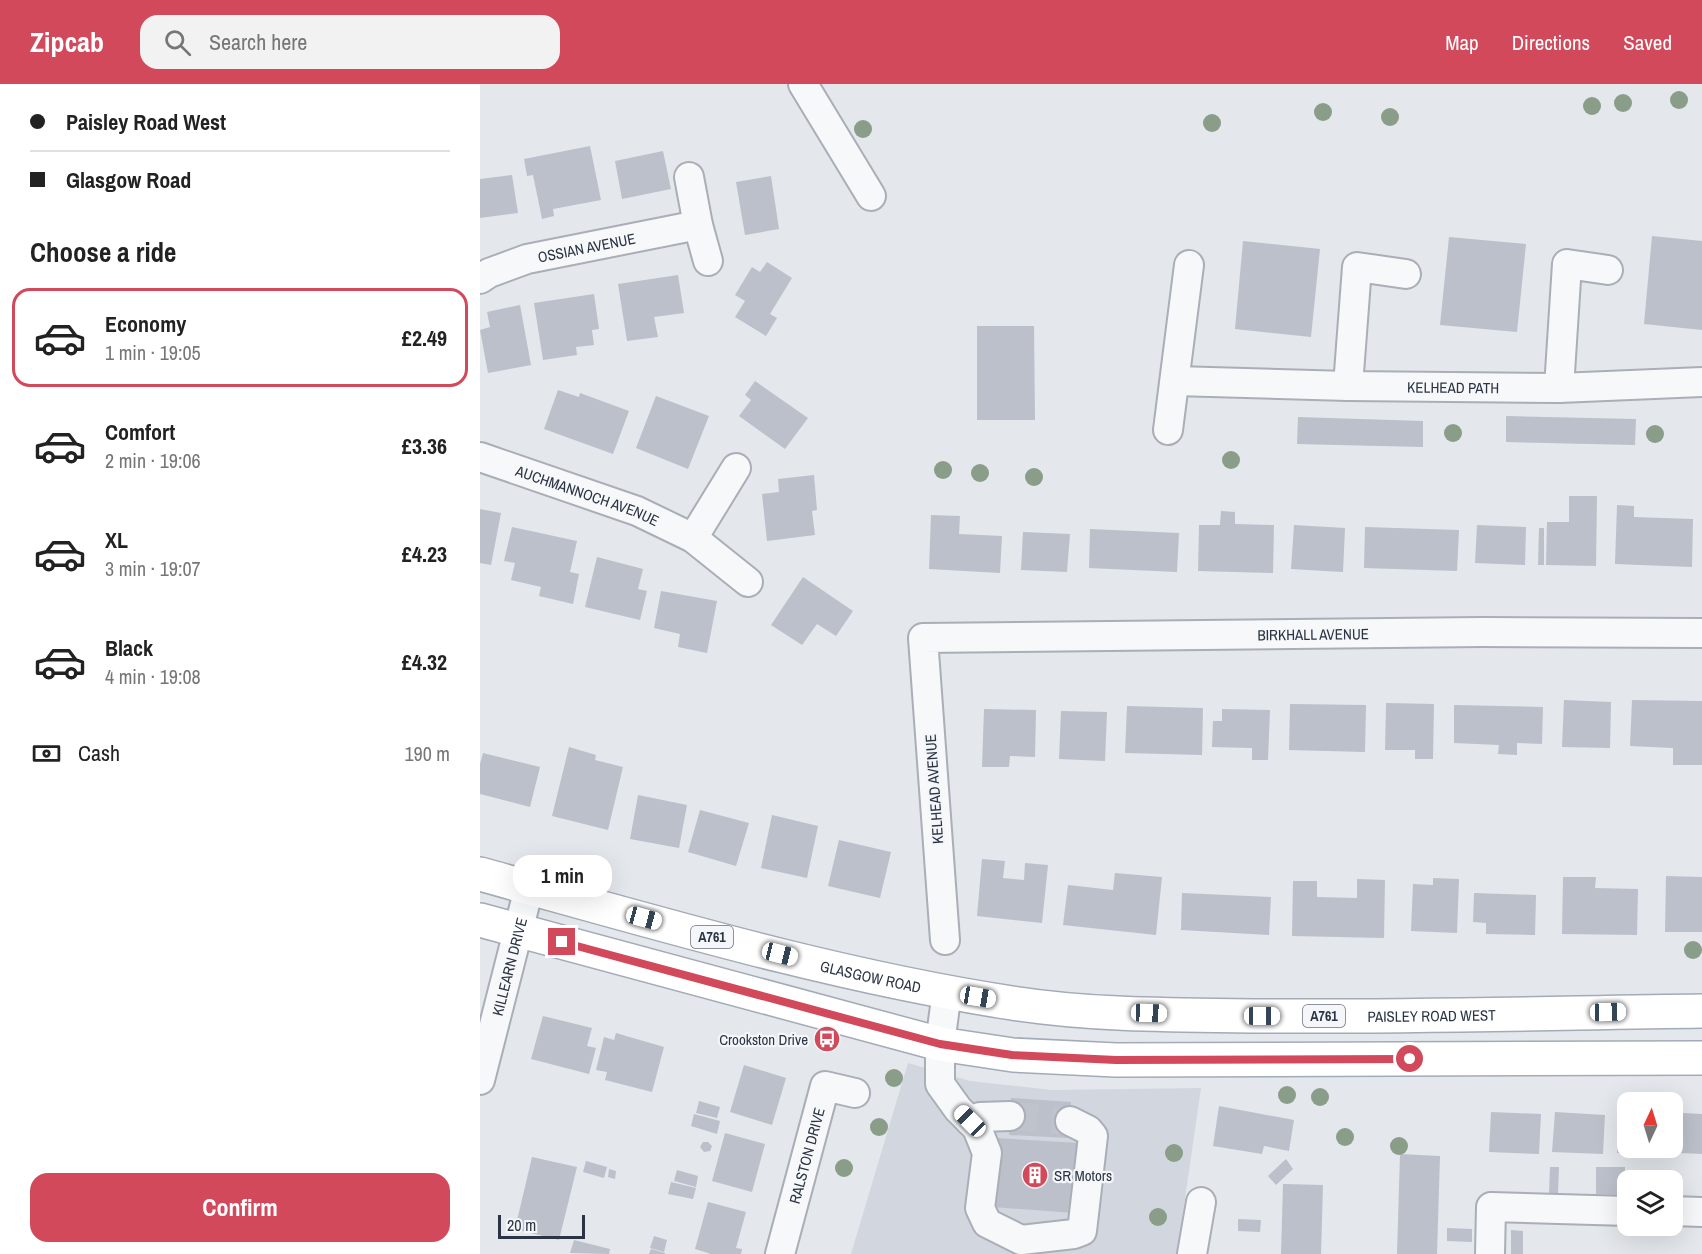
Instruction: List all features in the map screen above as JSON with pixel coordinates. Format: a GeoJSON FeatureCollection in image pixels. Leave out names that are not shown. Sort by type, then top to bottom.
{"type":"FeatureCollection","features":[{"type":"Feature","properties":{"kind":"main road","name":"GLASGOW ROAD"},"geometry":{"type":"LineString","coordinates":[[480,874],[869,976],[947,991]]}},
{"type":"Feature","properties":{"kind":"main road"},"geometry":{"type":"LineString","coordinates":[[480,920],[949,1046],[1012,1055],[1058,1058],[1174,1059],[1702,1058]]}},
{"type":"Feature","properties":{"kind":"main road","name":"PAISLEY ROAD WEST"},"geometry":{"type":"LineString","coordinates":[[947,991],[1013,1004],[1079,1011],[1172,1014],[1325,1016],[1702,1011]]}},
{"type":"Feature","properties":{"kind":"main road"},"geometry":{"type":"LineString","coordinates":[[1172,1014],[1174,1059]]}},
{"type":"Feature","properties":{"kind":"street"},"geometry":{"type":"LineString","coordinates":[[803,84],[871,196]]}},
{"type":"Feature","properties":{"kind":"street"},"geometry":{"type":"LineString","coordinates":[[689,177],[698,225],[708,261]]}},
{"type":"Feature","properties":{"kind":"street","name":"OSSIAN AVENUE"},"geometry":{"type":"LineString","coordinates":[[480,279],[489,273],[527,259],[698,225]]}},
{"type":"Feature","properties":{"kind":"street"},"geometry":{"type":"LineString","coordinates":[[1559,388],[1567,264],[1608,270]]}},
{"type":"Feature","properties":{"kind":"street"},"geometry":{"type":"LineString","coordinates":[[1168,430],[1189,265]]}},
{"type":"Feature","properties":{"kind":"street"},"geometry":{"type":"LineString","coordinates":[[1348,386],[1357,267],[1406,274]]}},
{"type":"Feature","properties":{"kind":"street","name":"KELHEAD PATH"},"geometry":{"type":"LineString","coordinates":[[1175,381],[1348,386],[1559,388],[1702,382]]}},
{"type":"Feature","properties":{"kind":"street","name":"AUCHMANNOCH AVENUE"},"geometry":{"type":"LineString","coordinates":[[480,457],[637,511],[693,538],[748,582]]}},
{"type":"Feature","properties":{"kind":"street"},"geometry":{"type":"LineString","coordinates":[[693,538],[736,468]]}},
{"type":"Feature","properties":{"kind":"street","name":"BIRKHALL AVENUE"},"geometry":{"type":"LineString","coordinates":[[923,638],[1458,632],[1702,633]]}},
{"type":"Feature","properties":{"kind":"street","name":"KELHEAD AVENUE"},"geometry":{"type":"LineString","coordinates":[[923,638],[945,940]]}},
{"type":"Feature","properties":{"kind":"street","name":"KILLEARN DRIVE"},"geometry":{"type":"LineString","coordinates":[[480,1080],[529,888]]}},
{"type":"Feature","properties":{"kind":"street"},"geometry":{"type":"LineString","coordinates":[[947,991],[949,1046],[940,1084],[958,1109],[977,1128],[987,1153],[980,1208],[987,1223],[1021,1240],[1074,1234],[1082,1231],[1093,1136],[1088,1130],[1070,1121]]}},
{"type":"Feature","properties":{"kind":"street","name":"RALSTON DRIVE"},"geometry":{"type":"LineString","coordinates":[[780,1254],[825,1086],[855,1093]]}},
{"type":"Feature","properties":{"kind":"street"},"geometry":{"type":"LineString","coordinates":[[970,1121],[980,1117],[1010,1116]]}},
{"type":"Feature","properties":{"kind":"street"},"geometry":{"type":"LineString","coordinates":[[1192,1254],[1201,1202]]}},
{"type":"Feature","properties":{"kind":"street"},"geometry":{"type":"LineString","coordinates":[[1490,1254],[1491,1208],[1617,1210]]}},
{"type":"Feature","properties":{"kind":"street"},"geometry":{"type":"LineString","coordinates":[[1683,1212],[1702,1212]]}},
{"type":"Feature","properties":{"kind":"shaded area"},"geometry":{"type":"Polygon","coordinates":[[[908,1063],[970,1081],[1052,1090],[1201,1088],[1177,1254],[851,1254],[908,1063]]]}},
{"type":"Feature","properties":{"kind":"building"},"geometry":{"type":"Polygon","coordinates":[[[590,146],[601,200],[553,209],[554,216],[542,219],[533,175],[527,176],[524,159],[590,146]]]}},
{"type":"Feature","properties":{"kind":"building"},"geometry":{"type":"Polygon","coordinates":[[[663,151],[671,189],[622,199],[615,161],[663,151]]]}},
{"type":"Feature","properties":{"kind":"building"},"geometry":{"type":"Polygon","coordinates":[[[512,175],[518,213],[480,218],[480,179],[512,175]]]}},
{"type":"Feature","properties":{"kind":"building"},"geometry":{"type":"Polygon","coordinates":[[[771,176],[779,229],[745,235],[736,182],[771,176]]]}},
{"type":"Feature","properties":{"kind":"building"},"geometry":{"type":"Polygon","coordinates":[[[1652,236],[1702,241],[1702,330],[1644,324],[1652,236]]]}},
{"type":"Feature","properties":{"kind":"building"},"geometry":{"type":"Polygon","coordinates":[[[1449,237],[1526,244],[1517,332],[1440,325],[1449,237]]]}},
{"type":"Feature","properties":{"kind":"building"},"geometry":{"type":"Polygon","coordinates":[[[1243,241],[1320,249],[1311,337],[1235,329],[1243,241]]]}},
{"type":"Feature","properties":{"kind":"building"},"geometry":{"type":"Polygon","coordinates":[[[767,262],[792,278],[770,314],[777,318],[766,336],[735,317],[745,301],[735,295],[752,267],[760,272],[767,262]]]}},
{"type":"Feature","properties":{"kind":"building"},"geometry":{"type":"Polygon","coordinates":[[[678,275],[684,313],[654,317],[658,337],[627,341],[618,284],[678,275]]]}},
{"type":"Feature","properties":{"kind":"building"},"geometry":{"type":"Polygon","coordinates":[[[594,294],[599,329],[592,330],[594,345],[576,347],[577,355],[543,360],[534,303],[594,294]]]}},
{"type":"Feature","properties":{"kind":"building"},"geometry":{"type":"Polygon","coordinates":[[[520,305],[531,365],[488,373],[480,330],[490,327],[487,312],[520,305]]]}},
{"type":"Feature","properties":{"kind":"building"},"geometry":{"type":"Polygon","coordinates":[[[977,326],[1034,326],[1035,420],[977,420],[977,326]]]}},
{"type":"Feature","properties":{"kind":"building"},"geometry":{"type":"Polygon","coordinates":[[[755,381],[808,418],[785,449],[739,416],[751,400],[745,395],[755,381]]]}},
{"type":"Feature","properties":{"kind":"building"},"geometry":{"type":"Polygon","coordinates":[[[558,390],[579,397],[580,393],[629,411],[613,454],[544,429],[558,390]]]}},
{"type":"Feature","properties":{"kind":"building"},"geometry":{"type":"Polygon","coordinates":[[[656,396],[709,416],[688,469],[636,448],[656,396]]]}},
{"type":"Feature","properties":{"kind":"building"},"geometry":{"type":"Polygon","coordinates":[[[1506,416],[1636,419],[1635,445],[1506,442],[1506,416]]]}},
{"type":"Feature","properties":{"kind":"building"},"geometry":{"type":"Polygon","coordinates":[[[1298,417],[1423,421],[1423,447],[1297,444],[1298,417]]]}},
{"type":"Feature","properties":{"kind":"building"},"geometry":{"type":"Polygon","coordinates":[[[814,475],[817,510],[812,511],[815,535],[767,541],[762,494],[779,492],[778,479],[814,475]]]}},
{"type":"Feature","properties":{"kind":"building"},"geometry":{"type":"Polygon","coordinates":[[[1569,496],[1597,496],[1596,566],[1546,565],[1547,522],[1569,522],[1569,496]]]}},
{"type":"Feature","properties":{"kind":"building"},"geometry":{"type":"Polygon","coordinates":[[[1617,505],[1634,506],[1634,517],[1693,519],[1692,567],[1615,564],[1617,505]]]}},
{"type":"Feature","properties":{"kind":"building"},"geometry":{"type":"Polygon","coordinates":[[[480,509],[501,513],[491,565],[480,563],[480,509]]]}},
{"type":"Feature","properties":{"kind":"building"},"geometry":{"type":"Polygon","coordinates":[[[1221,511],[1235,512],[1235,524],[1274,525],[1273,573],[1198,571],[1199,525],[1220,525],[1221,511]]]}},
{"type":"Feature","properties":{"kind":"building"},"geometry":{"type":"Polygon","coordinates":[[[931,515],[960,516],[959,534],[1002,536],[1000,573],[929,569],[931,515]]]}},
{"type":"Feature","properties":{"kind":"building"},"geometry":{"type":"Polygon","coordinates":[[[1294,525],[1345,528],[1343,572],[1291,569],[1294,525]]]}},
{"type":"Feature","properties":{"kind":"building"},"geometry":{"type":"Polygon","coordinates":[[[1477,525],[1526,527],[1525,565],[1475,563],[1477,525]]]}},
{"type":"Feature","properties":{"kind":"building"},"geometry":{"type":"Polygon","coordinates":[[[512,527],[577,541],[570,572],[579,574],[573,604],[539,596],[541,587],[511,580],[515,563],[504,561],[512,527]]]}},
{"type":"Feature","properties":{"kind":"building"},"geometry":{"type":"Polygon","coordinates":[[[1365,527],[1459,530],[1457,571],[1364,568],[1365,527]]]}},
{"type":"Feature","properties":{"kind":"building"},"geometry":{"type":"Polygon","coordinates":[[[1539,528],[1544,528],[1544,565],[1538,565],[1539,528]]]}},
{"type":"Feature","properties":{"kind":"building"},"geometry":{"type":"Polygon","coordinates":[[[1090,529],[1179,533],[1177,572],[1089,568],[1090,529]]]}},
{"type":"Feature","properties":{"kind":"building"},"geometry":{"type":"Polygon","coordinates":[[[1023,532],[1070,534],[1067,572],[1021,570],[1023,532]]]}},
{"type":"Feature","properties":{"kind":"building"},"geometry":{"type":"Polygon","coordinates":[[[597,557],[643,569],[638,589],[647,591],[640,620],[585,607],[597,557]]]}},
{"type":"Feature","properties":{"kind":"building"},"geometry":{"type":"Polygon","coordinates":[[[803,577],[853,611],[836,636],[817,624],[802,645],[771,625],[803,577]]]}},
{"type":"Feature","properties":{"kind":"building"},"geometry":{"type":"Polygon","coordinates":[[[661,591],[717,601],[707,653],[678,647],[680,634],[654,628],[661,591]]]}},
{"type":"Feature","properties":{"kind":"building"},"geometry":{"type":"Polygon","coordinates":[[[1564,700],[1611,702],[1610,748],[1562,747],[1564,700]]]}},
{"type":"Feature","properties":{"kind":"building"},"geometry":{"type":"Polygon","coordinates":[[[1632,700],[1702,701],[1702,765],[1673,765],[1673,748],[1630,746],[1632,700]]]}},
{"type":"Feature","properties":{"kind":"building"},"geometry":{"type":"Polygon","coordinates":[[[1386,703],[1434,704],[1433,759],[1415,759],[1415,750],[1385,750],[1386,703]]]}},
{"type":"Feature","properties":{"kind":"building"},"geometry":{"type":"Polygon","coordinates":[[[1290,704],[1366,705],[1365,752],[1289,750],[1290,704]]]}},
{"type":"Feature","properties":{"kind":"building"},"geometry":{"type":"Polygon","coordinates":[[[1454,705],[1543,707],[1542,744],[1517,743],[1517,755],[1498,754],[1499,745],[1454,743],[1454,705]]]}},
{"type":"Feature","properties":{"kind":"building"},"geometry":{"type":"Polygon","coordinates":[[[1127,706],[1203,708],[1202,755],[1125,753],[1127,706]]]}},
{"type":"Feature","properties":{"kind":"building"},"geometry":{"type":"Polygon","coordinates":[[[984,709],[1036,710],[1035,757],[1010,756],[1009,767],[982,767],[984,709]]]}},
{"type":"Feature","properties":{"kind":"building"},"geometry":{"type":"Polygon","coordinates":[[[1222,709],[1270,710],[1268,760],[1252,760],[1252,748],[1212,747],[1213,721],[1222,721],[1222,709]]]}},
{"type":"Feature","properties":{"kind":"building"},"geometry":{"type":"Polygon","coordinates":[[[1061,711],[1107,712],[1105,761],[1059,759],[1061,711]]]}},
{"type":"Feature","properties":{"kind":"building"},"geometry":{"type":"Polygon","coordinates":[[[569,747],[596,755],[595,760],[623,767],[608,830],[552,816],[569,747]]]}},
{"type":"Feature","properties":{"kind":"building"},"geometry":{"type":"Polygon","coordinates":[[[483,753],[540,767],[530,807],[480,794],[480,764],[483,753]]]}},
{"type":"Feature","properties":{"kind":"building"},"geometry":{"type":"Polygon","coordinates":[[[638,795],[687,805],[679,848],[630,839],[638,795]]]}},
{"type":"Feature","properties":{"kind":"building"},"geometry":{"type":"Polygon","coordinates":[[[700,810],[749,823],[736,866],[688,852],[700,810]]]}},
{"type":"Feature","properties":{"kind":"building"},"geometry":{"type":"Polygon","coordinates":[[[772,815],[818,826],[807,878],[761,868],[772,815]]]}},
{"type":"Feature","properties":{"kind":"building"},"geometry":{"type":"Polygon","coordinates":[[[839,840],[891,852],[880,898],[828,886],[839,840]]]}},
{"type":"Feature","properties":{"kind":"building"},"geometry":{"type":"Polygon","coordinates":[[[982,859],[1005,861],[1003,878],[1024,880],[1025,863],[1048,865],[1042,923],[977,916],[982,859]]]}},
{"type":"Feature","properties":{"kind":"building"},"geometry":{"type":"Polygon","coordinates":[[[1115,873],[1162,877],[1156,935],[1063,925],[1068,885],[1113,890],[1115,873]]]}},
{"type":"Feature","properties":{"kind":"building"},"geometry":{"type":"Polygon","coordinates":[[[1666,876],[1702,877],[1702,932],[1665,932],[1666,876]]]}},
{"type":"Feature","properties":{"kind":"building"},"geometry":{"type":"Polygon","coordinates":[[[1563,877],[1596,877],[1595,888],[1638,889],[1637,935],[1562,934],[1563,877]]]}},
{"type":"Feature","properties":{"kind":"building"},"geometry":{"type":"Polygon","coordinates":[[[1433,878],[1459,879],[1457,933],[1411,931],[1413,884],[1433,885],[1433,878]]]}},
{"type":"Feature","properties":{"kind":"building"},"geometry":{"type":"Polygon","coordinates":[[[1357,879],[1385,880],[1384,938],[1292,936],[1293,881],[1317,881],[1317,897],[1357,898],[1357,879]]]}},
{"type":"Feature","properties":{"kind":"building"},"geometry":{"type":"Polygon","coordinates":[[[1182,893],[1271,897],[1269,935],[1181,930],[1182,893]]]}},
{"type":"Feature","properties":{"kind":"building"},"geometry":{"type":"Polygon","coordinates":[[[1474,893],[1536,895],[1535,935],[1486,934],[1486,923],[1473,922],[1474,893]]]}},
{"type":"Feature","properties":{"kind":"building"},"geometry":{"type":"Polygon","coordinates":[[[543,1016],[592,1028],[587,1046],[596,1048],[589,1074],[531,1059],[543,1016]]]}},
{"type":"Feature","properties":{"kind":"building"},"geometry":{"type":"Polygon","coordinates":[[[616,1033],[664,1047],[652,1092],[605,1080],[607,1072],[596,1070],[604,1037],[614,1040],[616,1033]]]}},
{"type":"Feature","properties":{"kind":"building"},"geometry":{"type":"Polygon","coordinates":[[[744,1065],[786,1078],[772,1125],[730,1112],[744,1065]]]}},
{"type":"Feature","properties":{"kind":"building"},"geometry":{"type":"Polygon","coordinates":[[[1011,1098],[1071,1102],[1068,1138],[1009,1135],[1011,1098]]]}},
{"type":"Feature","properties":{"kind":"building"},"geometry":{"type":"Polygon","coordinates":[[[699,1101],[720,1107],[717,1118],[696,1113],[699,1101]]]}},
{"type":"Feature","properties":{"kind":"building"},"geometry":{"type":"Polygon","coordinates":[[[1219,1106],[1294,1120],[1289,1151],[1264,1146],[1262,1154],[1213,1146],[1219,1106]]]}},
{"type":"Feature","properties":{"kind":"building"},"geometry":{"type":"Polygon","coordinates":[[[1491,1112],[1541,1114],[1539,1154],[1489,1152],[1491,1112]]]}},
{"type":"Feature","properties":{"kind":"building"},"geometry":{"type":"Polygon","coordinates":[[[1555,1112],[1605,1115],[1603,1154],[1552,1152],[1555,1112]]]}},
{"type":"Feature","properties":{"kind":"building"},"geometry":{"type":"Polygon","coordinates":[[[1683,1113],[1702,1114],[1702,1154],[1683,1153],[1683,1113]]]}},
{"type":"Feature","properties":{"kind":"building"},"geometry":{"type":"Polygon","coordinates":[[[694,1114],[720,1121],[717,1134],[691,1126],[694,1114]]]}},
{"type":"Feature","properties":{"kind":"building"},"geometry":{"type":"Polygon","coordinates":[[[725,1133],[765,1144],[752,1192],[712,1181],[725,1133]]]}},
{"type":"Feature","properties":{"kind":"building","name":"SR Motors"},"geometry":{"type":"Polygon","coordinates":[[[996,1138],[1079,1143],[1075,1213],[992,1207],[996,1138]]]}},
{"type":"Feature","properties":{"kind":"building"},"geometry":{"type":"Polygon","coordinates":[[[703,1142],[708,1142],[712,1146],[710,1151],[704,1152],[700,1147],[703,1142]]]}},
{"type":"Feature","properties":{"kind":"building"},"geometry":{"type":"Polygon","coordinates":[[[1400,1154],[1440,1156],[1437,1254],[1397,1254],[1400,1154]]]}},
{"type":"Feature","properties":{"kind":"building"},"geometry":{"type":"Polygon","coordinates":[[[532,1157],[577,1167],[559,1240],[515,1229],[532,1157]]]}},
{"type":"Feature","properties":{"kind":"building"},"geometry":{"type":"Polygon","coordinates":[[[1286,1159],[1293,1169],[1276,1185],[1268,1176],[1286,1159]]]}},
{"type":"Feature","properties":{"kind":"building"},"geometry":{"type":"Polygon","coordinates":[[[586,1161],[607,1167],[604,1178],[583,1172],[586,1161]]]}},
{"type":"Feature","properties":{"kind":"building"},"geometry":{"type":"Polygon","coordinates":[[[1550,1167],[1559,1167],[1558,1195],[1549,1194],[1550,1167]]]}},
{"type":"Feature","properties":{"kind":"building"},"geometry":{"type":"Polygon","coordinates":[[[1596,1167],[1625,1167],[1625,1170],[1617,1170],[1617,1195],[1596,1194],[1596,1167]]]}},
{"type":"Feature","properties":{"kind":"building"},"geometry":{"type":"Polygon","coordinates":[[[609,1169],[616,1171],[615,1179],[608,1177],[609,1169]]]}},
{"type":"Feature","properties":{"kind":"building"},"geometry":{"type":"Polygon","coordinates":[[[677,1170],[698,1176],[696,1187],[674,1181],[677,1170]]]}},
{"type":"Feature","properties":{"kind":"building"},"geometry":{"type":"Polygon","coordinates":[[[671,1182],[696,1188],[693,1199],[668,1194],[671,1182]]]}},
{"type":"Feature","properties":{"kind":"building"},"geometry":{"type":"Polygon","coordinates":[[[1283,1184],[1323,1185],[1321,1254],[1281,1254],[1283,1184]]]}},
{"type":"Feature","properties":{"kind":"building"},"geometry":{"type":"Polygon","coordinates":[[[708,1202],[746,1212],[736,1248],[742,1249],[741,1254],[711,1254],[695,1249],[708,1202]]]}},
{"type":"Feature","properties":{"kind":"building"},"geometry":{"type":"Polygon","coordinates":[[[1238,1219],[1261,1220],[1260,1232],[1238,1231],[1238,1219]]]}},
{"type":"Feature","properties":{"kind":"building"},"geometry":{"type":"Polygon","coordinates":[[[1447,1228],[1472,1229],[1472,1242],[1447,1241],[1447,1228]]]}},
{"type":"Feature","properties":{"kind":"building"},"geometry":{"type":"Polygon","coordinates":[[[1511,1230],[1523,1231],[1523,1254],[1511,1254],[1511,1230]]]}},
{"type":"Feature","properties":{"kind":"building"},"geometry":{"type":"Polygon","coordinates":[[[654,1236],[667,1240],[664,1252],[650,1248],[654,1236]]]}},
{"type":"Feature","properties":{"kind":"building"},"geometry":{"type":"Polygon","coordinates":[[[574,1240],[610,1249],[609,1254],[570,1253],[574,1240]]]}},
{"type":"Feature","properties":{"kind":"building"},"geometry":{"type":"Polygon","coordinates":[[[651,1249],[665,1253],[665,1254],[649,1254],[651,1249]]]}},
{"type":"Feature","properties":{"kind":"tunnel"},"geometry":{"type":"LineString","coordinates":[[1010,1116],[1070,1121]]}},
{"type":"Feature","properties":{"kind":"place","name":"Crookston Drive"},"geometry":{"type":"Point","coordinates":[827,1039]}},
{"type":"Feature","properties":{"kind":"place","name":"SR Motors"},"geometry":{"type":"Point","coordinates":[1035,1175]}},
{"type":"Feature","properties":{"kind":"route"},"geometry":{"type":"LineString","coordinates":[[562,942],[940,1044],[1012,1055],[1116,1060],[1410,1059]]}}]}
